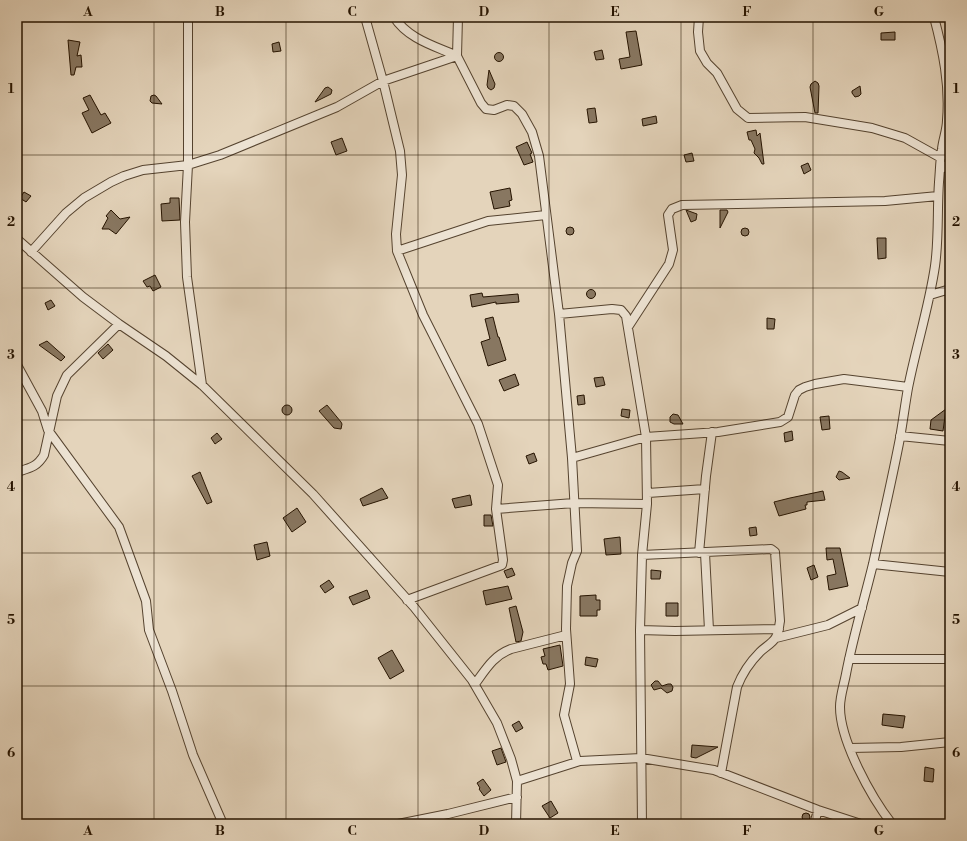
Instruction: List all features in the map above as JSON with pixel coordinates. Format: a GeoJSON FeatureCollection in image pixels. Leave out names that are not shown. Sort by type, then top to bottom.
{"type":"FeatureCollection","features":[{"type":"Feature","properties":{"kind":"street"},"geometry":{"type":"LineString","coordinates":[[188,17],[188,164],[185,222],[187,277],[202,385]]}},
{"type":"Feature","properties":{"kind":"street"},"geometry":{"type":"LineString","coordinates":[[365,17],[383,81],[400,151],[402,175],[396,234],[397,250],[423,316],[478,424],[498,485],[496,509],[503,560],[502,565],[407,600]]}},
{"type":"Feature","properties":{"kind":"street"},"geometry":{"type":"LineString","coordinates":[[394,17],[400,26],[408,33],[458,56]]}},
{"type":"Feature","properties":{"kind":"street"},"geometry":{"type":"LineString","coordinates":[[458,17],[458,56],[481,103],[486,109],[494,110],[507,105],[514,106],[522,114],[532,132],[539,156],[559,314],[572,458],[576,551],[567,586],[566,635],[570,684],[564,715],[577,761]]}},
{"type":"Feature","properties":{"kind":"street"},"geometry":{"type":"LineString","coordinates":[[699,17],[698,32],[700,51],[707,63],[717,73],[737,109],[748,118],[805,117],[872,128],[905,138],[941,158]]}},
{"type":"Feature","properties":{"kind":"street"},"geometry":{"type":"LineString","coordinates":[[892,824],[870,789],[850,748],[841,718],[840,704],[849,659],[873,564],[900,436],[908,387],[930,295],[935,264],[938,232],[940,170],[947,123],[948,101],[947,59],[934,17]]}},
{"type":"Feature","properties":{"kind":"street"},"geometry":{"type":"LineString","coordinates":[[31,252],[66,213],[84,198],[111,182],[143,170],[188,164],[220,155],[337,107],[383,81],[458,56]]}},
{"type":"Feature","properties":{"kind":"street"},"geometry":{"type":"LineString","coordinates":[[940,170],[950,163]]}},
{"type":"Feature","properties":{"kind":"street"},"geometry":{"type":"LineString","coordinates":[[628,328],[669,264],[673,250],[668,215],[672,209],[682,205],[885,201],[938,196]]}},
{"type":"Feature","properties":{"kind":"street"},"geometry":{"type":"LineString","coordinates":[[397,250],[488,221],[546,215]]}},
{"type":"Feature","properties":{"kind":"street"},"geometry":{"type":"LineString","coordinates":[[17,239],[83,297],[166,356],[202,385],[314,494],[407,600],[475,684],[497,723],[512,759],[517,781],[516,824]]}},
{"type":"Feature","properties":{"kind":"street"},"geometry":{"type":"LineString","coordinates":[[930,295],[950,289]]}},
{"type":"Feature","properties":{"kind":"street"},"geometry":{"type":"LineString","coordinates":[[559,314],[612,309],[621,310],[626,316],[646,437],[648,493],[642,555],[640,630],[642,824]]}},
{"type":"Feature","properties":{"kind":"street"},"geometry":{"type":"LineString","coordinates":[[17,472],[32,468],[40,462],[44,454],[48,430],[57,396],[67,375],[119,324]]}},
{"type":"Feature","properties":{"kind":"street"},"geometry":{"type":"LineString","coordinates":[[17,364],[42,411],[48,430],[120,527],[146,601],[149,630],[172,691],[193,755],[223,824]]}},
{"type":"Feature","properties":{"kind":"street"},"geometry":{"type":"LineString","coordinates":[[572,458],[646,437],[712,432],[780,422],[788,417],[795,395],[799,390],[815,384],[844,379],[908,387]]}},
{"type":"Feature","properties":{"kind":"street"},"geometry":{"type":"LineString","coordinates":[[710,630],[702,553],[705,489],[712,432]]}},
{"type":"Feature","properties":{"kind":"street"},"geometry":{"type":"LineString","coordinates":[[900,436],[950,441]]}},
{"type":"Feature","properties":{"kind":"street"},"geometry":{"type":"LineString","coordinates":[[648,493],[705,489]]}},
{"type":"Feature","properties":{"kind":"street"},"geometry":{"type":"LineString","coordinates":[[496,509],[574,503],[647,504]]}},
{"type":"Feature","properties":{"kind":"street"},"geometry":{"type":"LineString","coordinates":[[642,555],[774,550],[779,606],[779,629],[776,638]]}},
{"type":"Feature","properties":{"kind":"street"},"geometry":{"type":"LineString","coordinates":[[873,564],[950,572]]}},
{"type":"Feature","properties":{"kind":"street"},"geometry":{"type":"LineString","coordinates":[[721,773],[737,687],[750,664],[760,652],[776,638],[828,625],[862,608]]}},
{"type":"Feature","properties":{"kind":"street"},"geometry":{"type":"LineString","coordinates":[[640,630],[779,629]]}},
{"type":"Feature","properties":{"kind":"street"},"geometry":{"type":"LineString","coordinates":[[475,684],[496,657],[503,652],[566,635]]}},
{"type":"Feature","properties":{"kind":"street"},"geometry":{"type":"LineString","coordinates":[[849,659],[950,659]]}},
{"type":"Feature","properties":{"kind":"street"},"geometry":{"type":"LineString","coordinates":[[850,748],[901,747],[950,742]]}},
{"type":"Feature","properties":{"kind":"street"},"geometry":{"type":"LineString","coordinates":[[517,781],[577,761],[641,758],[714,770],[818,810],[861,824]]}},
{"type":"Feature","properties":{"kind":"street"},"geometry":{"type":"LineString","coordinates":[[398,824],[448,814],[517,797]]}},
{"type":"Feature","properties":{"kind":"street"},"geometry":{"type":"LineString","coordinates":[[814,824],[818,810]]}},
{"type":"Feature","properties":{"kind":"building"},"geometry":{"type":"Polygon","coordinates":[[[636,31],[642,65],[621,69],[619,59],[630,57],[626,32],[636,31]]]}},
{"type":"Feature","properties":{"kind":"building"},"geometry":{"type":"Polygon","coordinates":[[[895,32],[895,40],[881,40],[881,33],[895,32]]]}},
{"type":"Feature","properties":{"kind":"building"},"geometry":{"type":"Polygon","coordinates":[[[68,40],[80,42],[77,56],[81,55],[82,67],[76,67],[74,75],[71,75],[68,40]]]}},
{"type":"Feature","properties":{"kind":"building"},"geometry":{"type":"Polygon","coordinates":[[[279,42],[281,51],[273,52],[272,44],[279,42]]]}},
{"type":"Feature","properties":{"kind":"building"},"geometry":{"type":"Polygon","coordinates":[[[602,50],[604,59],[596,60],[594,52],[602,50]]]}},
{"type":"Feature","properties":{"kind":"building"},"geometry":{"type":"Polygon","coordinates":[[[497,53],[501,53],[503,57],[501,61],[497,61],[495,59],[495,55],[497,53]]]}},
{"type":"Feature","properties":{"kind":"building"},"geometry":{"type":"Polygon","coordinates":[[[489,70],[495,84],[494,88],[491,90],[487,85],[489,70]]]}},
{"type":"Feature","properties":{"kind":"building"},"geometry":{"type":"Polygon","coordinates":[[[815,81],[819,86],[818,113],[815,113],[810,87],[815,81]]]}},
{"type":"Feature","properties":{"kind":"building"},"geometry":{"type":"Polygon","coordinates":[[[860,86],[861,94],[855,97],[852,91],[860,86]]]}},
{"type":"Feature","properties":{"kind":"building"},"geometry":{"type":"Polygon","coordinates":[[[328,87],[332,90],[331,94],[315,102],[325,88],[328,87]]]}},
{"type":"Feature","properties":{"kind":"building"},"geometry":{"type":"Polygon","coordinates":[[[90,95],[101,115],[105,113],[111,123],[92,133],[82,113],[89,110],[83,98],[90,95]]]}},
{"type":"Feature","properties":{"kind":"building"},"geometry":{"type":"Polygon","coordinates":[[[154,95],[162,104],[152,103],[150,101],[151,96],[154,95]]]}},
{"type":"Feature","properties":{"kind":"building"},"geometry":{"type":"Polygon","coordinates":[[[595,108],[597,122],[589,123],[587,109],[595,108]]]}},
{"type":"Feature","properties":{"kind":"building"},"geometry":{"type":"Polygon","coordinates":[[[656,116],[657,123],[643,126],[642,119],[656,116]]]}},
{"type":"Feature","properties":{"kind":"building"},"geometry":{"type":"Polygon","coordinates":[[[756,130],[757,136],[760,133],[764,164],[762,164],[754,153],[755,149],[751,140],[749,140],[747,132],[756,130]]]}},
{"type":"Feature","properties":{"kind":"building"},"geometry":{"type":"Polygon","coordinates":[[[342,138],[347,151],[336,155],[331,142],[342,138]]]}},
{"type":"Feature","properties":{"kind":"building"},"geometry":{"type":"Polygon","coordinates":[[[527,142],[532,153],[530,154],[533,162],[524,165],[516,147],[527,142]]]}},
{"type":"Feature","properties":{"kind":"building"},"geometry":{"type":"Polygon","coordinates":[[[692,153],[694,161],[686,162],[684,155],[692,153]]]}},
{"type":"Feature","properties":{"kind":"building"},"geometry":{"type":"Polygon","coordinates":[[[808,163],[811,170],[804,174],[801,166],[808,163]]]}},
{"type":"Feature","properties":{"kind":"building"},"geometry":{"type":"Polygon","coordinates":[[[510,188],[512,200],[509,201],[510,206],[494,209],[490,192],[510,188]]]}},
{"type":"Feature","properties":{"kind":"building"},"geometry":{"type":"Polygon","coordinates":[[[24,192],[31,196],[26,202],[20,198],[24,192]]]}},
{"type":"Feature","properties":{"kind":"building"},"geometry":{"type":"Polygon","coordinates":[[[170,198],[179,198],[180,220],[162,221],[161,204],[170,203],[170,198]]]}},
{"type":"Feature","properties":{"kind":"building"},"geometry":{"type":"Polygon","coordinates":[[[111,210],[120,219],[130,217],[116,234],[109,229],[102,229],[108,218],[106,216],[111,210]]]}},
{"type":"Feature","properties":{"kind":"building"},"geometry":{"type":"Polygon","coordinates":[[[686,210],[697,214],[696,220],[691,222],[686,210]]]}},
{"type":"Feature","properties":{"kind":"building"},"geometry":{"type":"Polygon","coordinates":[[[720,210],[727,210],[728,212],[720,228],[720,210]]]}},
{"type":"Feature","properties":{"kind":"building"},"geometry":{"type":"Polygon","coordinates":[[[568,227],[572,227],[574,231],[572,235],[568,235],[566,233],[566,229],[568,227]]]}},
{"type":"Feature","properties":{"kind":"building"},"geometry":{"type":"Polygon","coordinates":[[[743,228],[747,228],[749,232],[747,236],[743,236],[741,234],[741,230],[743,228]]]}},
{"type":"Feature","properties":{"kind":"building"},"geometry":{"type":"Polygon","coordinates":[[[877,238],[886,238],[886,258],[878,259],[877,238]]]}},
{"type":"Feature","properties":{"kind":"building"},"geometry":{"type":"Polygon","coordinates":[[[155,275],[161,287],[153,291],[150,286],[147,287],[143,281],[155,275]]]}},
{"type":"Feature","properties":{"kind":"building"},"geometry":{"type":"Polygon","coordinates":[[[589,290],[593,290],[595,294],[593,298],[589,298],[587,296],[587,292],[589,290]]]}},
{"type":"Feature","properties":{"kind":"building"},"geometry":{"type":"Polygon","coordinates":[[[482,293],[483,297],[518,294],[519,302],[496,304],[496,302],[472,307],[470,295],[482,293]]]}},
{"type":"Feature","properties":{"kind":"building"},"geometry":{"type":"Polygon","coordinates":[[[51,300],[55,306],[48,310],[45,303],[51,300]]]}},
{"type":"Feature","properties":{"kind":"building"},"geometry":{"type":"Polygon","coordinates":[[[493,317],[506,360],[488,366],[481,342],[490,339],[485,319],[493,317]]]}},
{"type":"Feature","properties":{"kind":"building"},"geometry":{"type":"Polygon","coordinates":[[[767,318],[775,319],[774,329],[767,329],[767,318]]]}},
{"type":"Feature","properties":{"kind":"building"},"geometry":{"type":"Polygon","coordinates":[[[47,341],[65,357],[61,361],[39,345],[47,341]]]}},
{"type":"Feature","properties":{"kind":"building"},"geometry":{"type":"Polygon","coordinates":[[[108,344],[113,350],[103,359],[98,353],[108,344]]]}},
{"type":"Feature","properties":{"kind":"building"},"geometry":{"type":"Polygon","coordinates":[[[515,374],[519,385],[504,391],[499,380],[515,374]]]}},
{"type":"Feature","properties":{"kind":"building"},"geometry":{"type":"Polygon","coordinates":[[[603,377],[605,385],[596,387],[594,378],[603,377]]]}},
{"type":"Feature","properties":{"kind":"building"},"geometry":{"type":"Polygon","coordinates":[[[584,395],[585,404],[578,405],[577,396],[584,395]]]}},
{"type":"Feature","properties":{"kind":"building"},"geometry":{"type":"Polygon","coordinates":[[[285,405],[289,405],[291,406],[291,414],[285,415],[282,412],[282,408],[285,405]]]}},
{"type":"Feature","properties":{"kind":"building"},"geometry":{"type":"Polygon","coordinates":[[[327,405],[341,422],[341,429],[334,428],[319,411],[327,405]]]}},
{"type":"Feature","properties":{"kind":"building"},"geometry":{"type":"Polygon","coordinates":[[[622,409],[630,410],[629,418],[621,416],[622,409]]]}},
{"type":"Feature","properties":{"kind":"building"},"geometry":{"type":"Polygon","coordinates":[[[946,409],[943,431],[930,429],[931,420],[946,409]]]}},
{"type":"Feature","properties":{"kind":"building"},"geometry":{"type":"Polygon","coordinates":[[[673,414],[678,415],[683,424],[674,424],[670,422],[670,417],[673,414]]]}},
{"type":"Feature","properties":{"kind":"building"},"geometry":{"type":"Polygon","coordinates":[[[829,416],[830,429],[822,430],[820,417],[829,416]]]}},
{"type":"Feature","properties":{"kind":"building"},"geometry":{"type":"Polygon","coordinates":[[[792,431],[793,440],[785,442],[784,433],[792,431]]]}},
{"type":"Feature","properties":{"kind":"building"},"geometry":{"type":"Polygon","coordinates":[[[217,433],[222,439],[215,444],[211,438],[217,433]]]}},
{"type":"Feature","properties":{"kind":"building"},"geometry":{"type":"Polygon","coordinates":[[[534,453],[537,461],[529,464],[526,456],[534,453]]]}},
{"type":"Feature","properties":{"kind":"building"},"geometry":{"type":"Polygon","coordinates":[[[839,471],[850,478],[839,480],[836,477],[839,471]]]}},
{"type":"Feature","properties":{"kind":"building"},"geometry":{"type":"Polygon","coordinates":[[[200,472],[212,502],[207,504],[192,476],[200,472]]]}},
{"type":"Feature","properties":{"kind":"building"},"geometry":{"type":"Polygon","coordinates":[[[382,488],[388,498],[363,506],[360,499],[382,488]]]}},
{"type":"Feature","properties":{"kind":"building"},"geometry":{"type":"Polygon","coordinates":[[[823,491],[825,500],[807,502],[807,505],[805,505],[806,509],[779,516],[774,502],[823,491]]]}},
{"type":"Feature","properties":{"kind":"building"},"geometry":{"type":"Polygon","coordinates":[[[470,495],[472,505],[455,508],[452,499],[470,495]]]}},
{"type":"Feature","properties":{"kind":"building"},"geometry":{"type":"Polygon","coordinates":[[[297,508],[306,522],[292,532],[283,518],[297,508]]]}},
{"type":"Feature","properties":{"kind":"building"},"geometry":{"type":"Polygon","coordinates":[[[484,515],[491,515],[493,526],[484,526],[484,515]]]}},
{"type":"Feature","properties":{"kind":"building"},"geometry":{"type":"Polygon","coordinates":[[[756,527],[757,535],[750,536],[749,528],[756,527]]]}},
{"type":"Feature","properties":{"kind":"building"},"geometry":{"type":"Polygon","coordinates":[[[620,537],[621,554],[606,555],[604,539],[620,537]]]}},
{"type":"Feature","properties":{"kind":"building"},"geometry":{"type":"Polygon","coordinates":[[[267,542],[270,556],[257,560],[254,545],[267,542]]]}},
{"type":"Feature","properties":{"kind":"building"},"geometry":{"type":"Polygon","coordinates":[[[826,548],[840,548],[848,586],[829,590],[827,576],[836,574],[833,559],[827,560],[826,548]]]}},
{"type":"Feature","properties":{"kind":"building"},"geometry":{"type":"Polygon","coordinates":[[[814,565],[818,577],[811,580],[807,568],[814,565]]]}},
{"type":"Feature","properties":{"kind":"building"},"geometry":{"type":"Polygon","coordinates":[[[512,568],[515,575],[507,578],[504,571],[512,568]]]}},
{"type":"Feature","properties":{"kind":"building"},"geometry":{"type":"Polygon","coordinates":[[[651,570],[661,571],[660,579],[651,579],[651,570]]]}},
{"type":"Feature","properties":{"kind":"building"},"geometry":{"type":"Polygon","coordinates":[[[329,580],[334,587],[325,593],[320,586],[329,580]]]}},
{"type":"Feature","properties":{"kind":"building"},"geometry":{"type":"Polygon","coordinates":[[[508,586],[512,599],[486,605],[483,591],[508,586]]]}},
{"type":"Feature","properties":{"kind":"building"},"geometry":{"type":"Polygon","coordinates":[[[367,590],[370,598],[353,605],[349,597],[367,590]]]}},
{"type":"Feature","properties":{"kind":"building"},"geometry":{"type":"Polygon","coordinates":[[[596,595],[596,600],[600,600],[600,610],[597,610],[597,616],[580,616],[580,596],[596,595]]]}},
{"type":"Feature","properties":{"kind":"building"},"geometry":{"type":"Polygon","coordinates":[[[666,603],[678,603],[678,616],[666,616],[666,603]]]}},
{"type":"Feature","properties":{"kind":"building"},"geometry":{"type":"Polygon","coordinates":[[[516,606],[523,632],[521,641],[516,642],[509,608],[516,606]]]}},
{"type":"Feature","properties":{"kind":"building"},"geometry":{"type":"Polygon","coordinates":[[[560,645],[563,666],[548,670],[546,664],[543,664],[541,657],[545,656],[543,649],[560,645]]]}},
{"type":"Feature","properties":{"kind":"building"},"geometry":{"type":"Polygon","coordinates":[[[392,650],[404,671],[390,679],[378,658],[392,650]]]}},
{"type":"Feature","properties":{"kind":"building"},"geometry":{"type":"Polygon","coordinates":[[[586,657],[598,659],[596,667],[585,665],[586,657]]]}},
{"type":"Feature","properties":{"kind":"building"},"geometry":{"type":"Polygon","coordinates":[[[655,681],[658,681],[662,686],[671,684],[673,687],[672,691],[667,693],[661,688],[654,690],[651,685],[655,681]]]}},
{"type":"Feature","properties":{"kind":"building"},"geometry":{"type":"Polygon","coordinates":[[[883,714],[905,716],[903,728],[882,725],[883,714]]]}},
{"type":"Feature","properties":{"kind":"building"},"geometry":{"type":"Polygon","coordinates":[[[519,721],[523,728],[516,732],[512,725],[519,721]]]}},
{"type":"Feature","properties":{"kind":"building"},"geometry":{"type":"Polygon","coordinates":[[[692,745],[718,747],[696,758],[691,757],[692,745]]]}},
{"type":"Feature","properties":{"kind":"building"},"geometry":{"type":"Polygon","coordinates":[[[501,748],[506,762],[497,765],[492,751],[501,748]]]}},
{"type":"Feature","properties":{"kind":"building"},"geometry":{"type":"Polygon","coordinates":[[[925,767],[934,769],[933,782],[924,781],[925,767]]]}},
{"type":"Feature","properties":{"kind":"building"},"geometry":{"type":"Polygon","coordinates":[[[483,779],[491,790],[484,796],[477,783],[483,779]]]}},
{"type":"Feature","properties":{"kind":"building"},"geometry":{"type":"Polygon","coordinates":[[[551,801],[558,813],[550,818],[542,806],[551,801]]]}},
{"type":"Feature","properties":{"kind":"building"},"geometry":{"type":"Polygon","coordinates":[[[804,813],[808,813],[810,817],[808,821],[804,821],[802,819],[802,815],[804,813]]]}}]}
